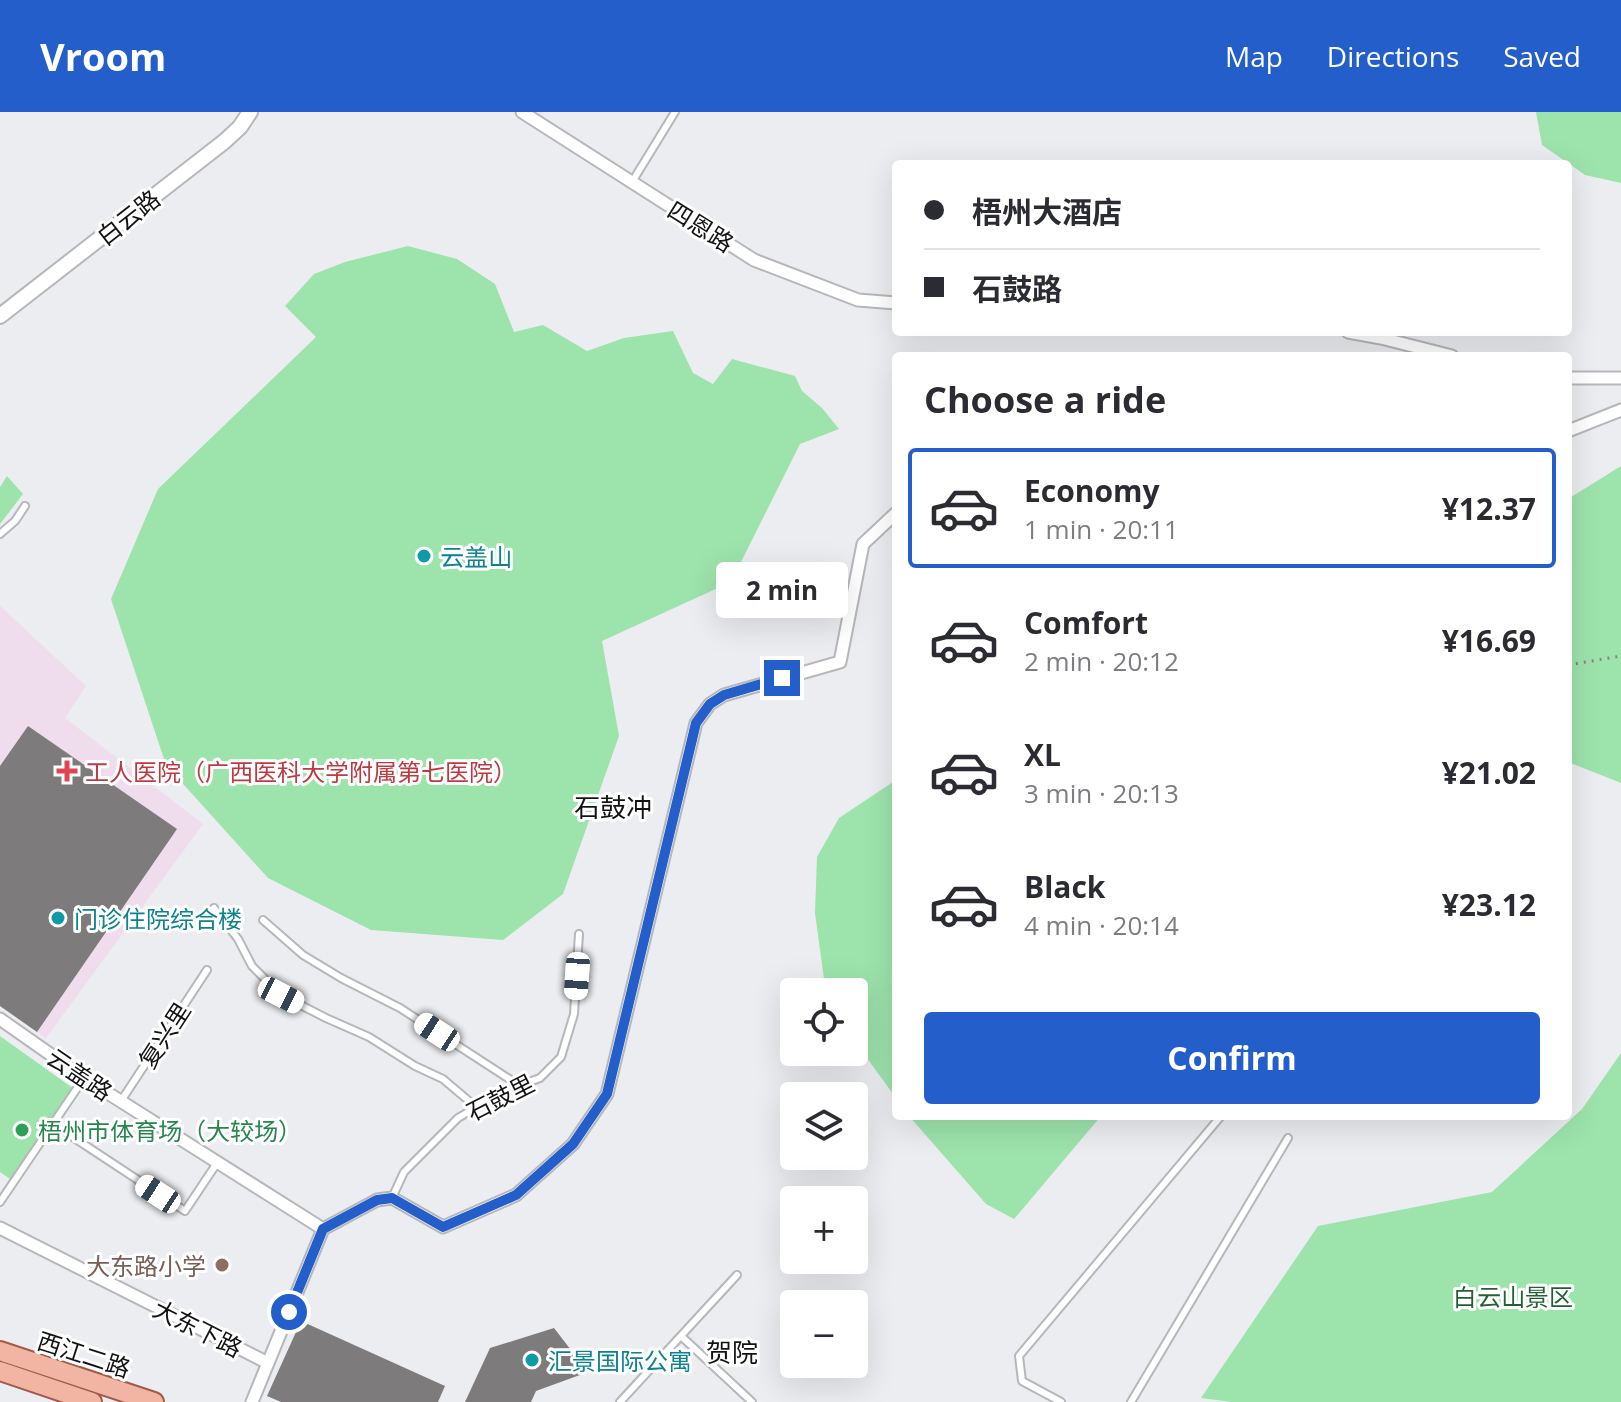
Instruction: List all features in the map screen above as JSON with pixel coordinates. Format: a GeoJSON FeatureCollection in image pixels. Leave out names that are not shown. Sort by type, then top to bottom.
{"type":"FeatureCollection","features":[{"type":"Feature","properties":{"kind":"main road","name":"西江二路"},"geometry":{"type":"LineString","coordinates":[[0,1351],[154,1402]]}},
{"type":"Feature","properties":{"kind":"main road","name":"西江二路"},"geometry":{"type":"LineString","coordinates":[[0,1371],[92,1402]]}},
{"type":"Feature","properties":{"kind":"street","name":"白云路"},"geometry":{"type":"LineString","coordinates":[[0,316],[225,141],[250,112]]}},
{"type":"Feature","properties":{"kind":"street","name":"四恩路"},"geometry":{"type":"LineString","coordinates":[[522,112],[754,260],[858,300],[892,303]]}},
{"type":"Feature","properties":{"kind":"street"},"geometry":{"type":"LineString","coordinates":[[1370,336],[1436,352]]}},
{"type":"Feature","properties":{"kind":"street"},"geometry":{"type":"LineString","coordinates":[[1572,378],[1621,378]]}},
{"type":"Feature","properties":{"kind":"street"},"geometry":{"type":"LineString","coordinates":[[1572,429],[1621,410]]}},
{"type":"Feature","properties":{"kind":"street"},"geometry":{"type":"LineString","coordinates":[[252,1402],[323,1229],[377,1200],[392,1198],[443,1227],[516,1195],[573,1144],[607,1094],[696,723],[710,704],[724,695],[840,662],[863,544],[892,517]]}},
{"type":"Feature","properties":{"kind":"street","name":"云盖路"},"geometry":{"type":"LineString","coordinates":[[0,1019],[84,1078],[323,1229]]}},
{"type":"Feature","properties":{"kind":"street","name":"大东下路"},"geometry":{"type":"LineString","coordinates":[[0,1228],[268,1363]]}},
{"type":"Feature","properties":{"kind":"lane"},"geometry":{"type":"LineString","coordinates":[[632,182],[675,112]]}},
{"type":"Feature","properties":{"kind":"lane"},"geometry":{"type":"LineString","coordinates":[[0,534],[15,521],[25,506]]}},
{"type":"Feature","properties":{"kind":"lane"},"geometry":{"type":"LineString","coordinates":[[214,908],[238,939],[252,966],[281,995],[369,1037],[415,1066],[443,1079],[476,1107]]}},
{"type":"Feature","properties":{"kind":"lane"},"geometry":{"type":"LineString","coordinates":[[263,920],[303,955],[400,1008],[520,1086]]}},
{"type":"Feature","properties":{"kind":"lane","name":"石鼓里"},"geometry":{"type":"LineString","coordinates":[[392,1198],[404,1172],[458,1118],[502,1092],[540,1078],[561,1057],[574,1014],[579,934]]}},
{"type":"Feature","properties":{"kind":"lane","name":"复兴里"},"geometry":{"type":"LineString","coordinates":[[121,1101],[207,970]]}},
{"type":"Feature","properties":{"kind":"lane"},"geometry":{"type":"LineString","coordinates":[[0,1202],[84,1078]]}},
{"type":"Feature","properties":{"kind":"lane"},"geometry":{"type":"LineString","coordinates":[[1061,1402],[1022,1381],[1019,1356],[1218,1120]]}},
{"type":"Feature","properties":{"kind":"lane"},"geometry":{"type":"LineString","coordinates":[[53,1124],[185,1211],[217,1162]]}},
{"type":"Feature","properties":{"kind":"lane"},"geometry":{"type":"LineString","coordinates":[[1131,1402],[1288,1138]]}},
{"type":"Feature","properties":{"kind":"lane"},"geometry":{"type":"LineString","coordinates":[[0,1184],[7,1190]]}},
{"type":"Feature","properties":{"kind":"lane"},"geometry":{"type":"LineString","coordinates":[[620,1402],[737,1275]]}},
{"type":"Feature","properties":{"kind":"lane"},"geometry":{"type":"LineString","coordinates":[[681,1336],[752,1402]]}},
{"type":"Feature","properties":{"kind":"path"},"geometry":{"type":"LineString","coordinates":[[1572,664],[1621,656]]}},
{"type":"Feature","properties":{"kind":"shaded area","name":"工人医院（广西医科大学附属第七医院）"},"geometry":{"type":"Polygon","coordinates":[[[0,606],[86,686],[65,718],[203,824],[46,1038],[0,1006],[0,606]]]}},
{"type":"Feature","properties":{"kind":"green space"},"geometry":{"type":"Polygon","coordinates":[[[1536,112],[1621,112],[1621,183],[1585,175],[1572,166],[1572,160],[1564,160],[1542,145],[1536,112]]]}},
{"type":"Feature","properties":{"kind":"green space"},"geometry":{"type":"Polygon","coordinates":[[[408,246],[457,259],[495,284],[514,332],[543,325],[587,351],[624,338],[673,331],[693,373],[713,384],[732,359],[795,376],[802,391],[822,408],[839,429],[800,444],[731,582],[602,641],[619,736],[563,894],[503,940],[371,930],[268,878],[166,765],[111,599],[158,489],[316,337],[285,306],[314,274],[345,262],[408,246]]]}},
{"type":"Feature","properties":{"kind":"green space"},"geometry":{"type":"Polygon","coordinates":[[[1621,466],[1621,783],[1572,764],[1572,497],[1621,466]]]}},
{"type":"Feature","properties":{"kind":"green space"},"geometry":{"type":"Polygon","coordinates":[[[7,476],[23,494],[0,524],[0,487],[7,476]]]}},
{"type":"Feature","properties":{"kind":"green space"},"geometry":{"type":"Polygon","coordinates":[[[892,783],[892,1093],[868,1060],[868,978],[824,978],[815,913],[817,857],[839,818],[892,783]]]}},
{"type":"Feature","properties":{"kind":"green space","name":"梧州市体育场（大较场）"},"geometry":{"type":"Polygon","coordinates":[[[0,1036],[74,1089],[10,1179],[0,1172],[0,1036]]]}},
{"type":"Feature","properties":{"kind":"green space","name":"白云山景区"},"geometry":{"type":"Polygon","coordinates":[[[1621,1053],[1621,1402],[1232,1402],[1201,1398],[1318,1226],[1492,1192],[1582,1109],[1621,1053]]]}},
{"type":"Feature","properties":{"kind":"green space"},"geometry":{"type":"Polygon","coordinates":[[[912,1120],[1098,1120],[1014,1219],[986,1204],[912,1120]]]}},
{"type":"Feature","properties":{"kind":"building","name":"工人医院（广西医科大学附属第七医院）"},"geometry":{"type":"Polygon","coordinates":[[[28,726],[177,829],[37,1032],[0,1006],[0,766],[28,726]]]}},
{"type":"Feature","properties":{"kind":"building"},"geometry":{"type":"Polygon","coordinates":[[[301,1321],[445,1386],[438,1402],[281,1402],[267,1396],[301,1321]]]}},
{"type":"Feature","properties":{"kind":"building","name":"汇景国际公寓"},"geometry":{"type":"Polygon","coordinates":[[[554,1328],[588,1372],[536,1391],[531,1402],[465,1402],[490,1348],[554,1328]]]}},
{"type":"Feature","properties":{"kind":"place","name":"云盖山"},"geometry":{"type":"Point","coordinates":[424,556]}},
{"type":"Feature","properties":{"kind":"place","name":"工人医院（广西医科大学附属第七医院）"},"geometry":{"type":"Point","coordinates":[67,771]}},
{"type":"Feature","properties":{"kind":"place","name":"门诊住院综合楼"},"geometry":{"type":"Point","coordinates":[58,918]}},
{"type":"Feature","properties":{"kind":"place","name":"梧州市体育场（大较场）"},"geometry":{"type":"Point","coordinates":[22,1130]}},
{"type":"Feature","properties":{"kind":"place","name":"大东路小学"},"geometry":{"type":"Point","coordinates":[222,1265]}},
{"type":"Feature","properties":{"kind":"place","name":"汇景国际公寓"},"geometry":{"type":"Point","coordinates":[532,1360]}},
{"type":"Feature","properties":{"kind":"district","name":"石鼓冲"},"geometry":{"type":"Point","coordinates":[613,807]}},
{"type":"Feature","properties":{"kind":"district","name":"贺院"},"geometry":{"type":"Point","coordinates":[732,1352]}},
{"type":"Feature","properties":{"kind":"route"},"geometry":{"type":"LineString","coordinates":[[289,1312],[323,1229],[377,1200],[392,1198],[443,1227],[516,1195],[573,1144],[607,1094],[696,723],[710,704],[724,695],[782,678]]}}]}
